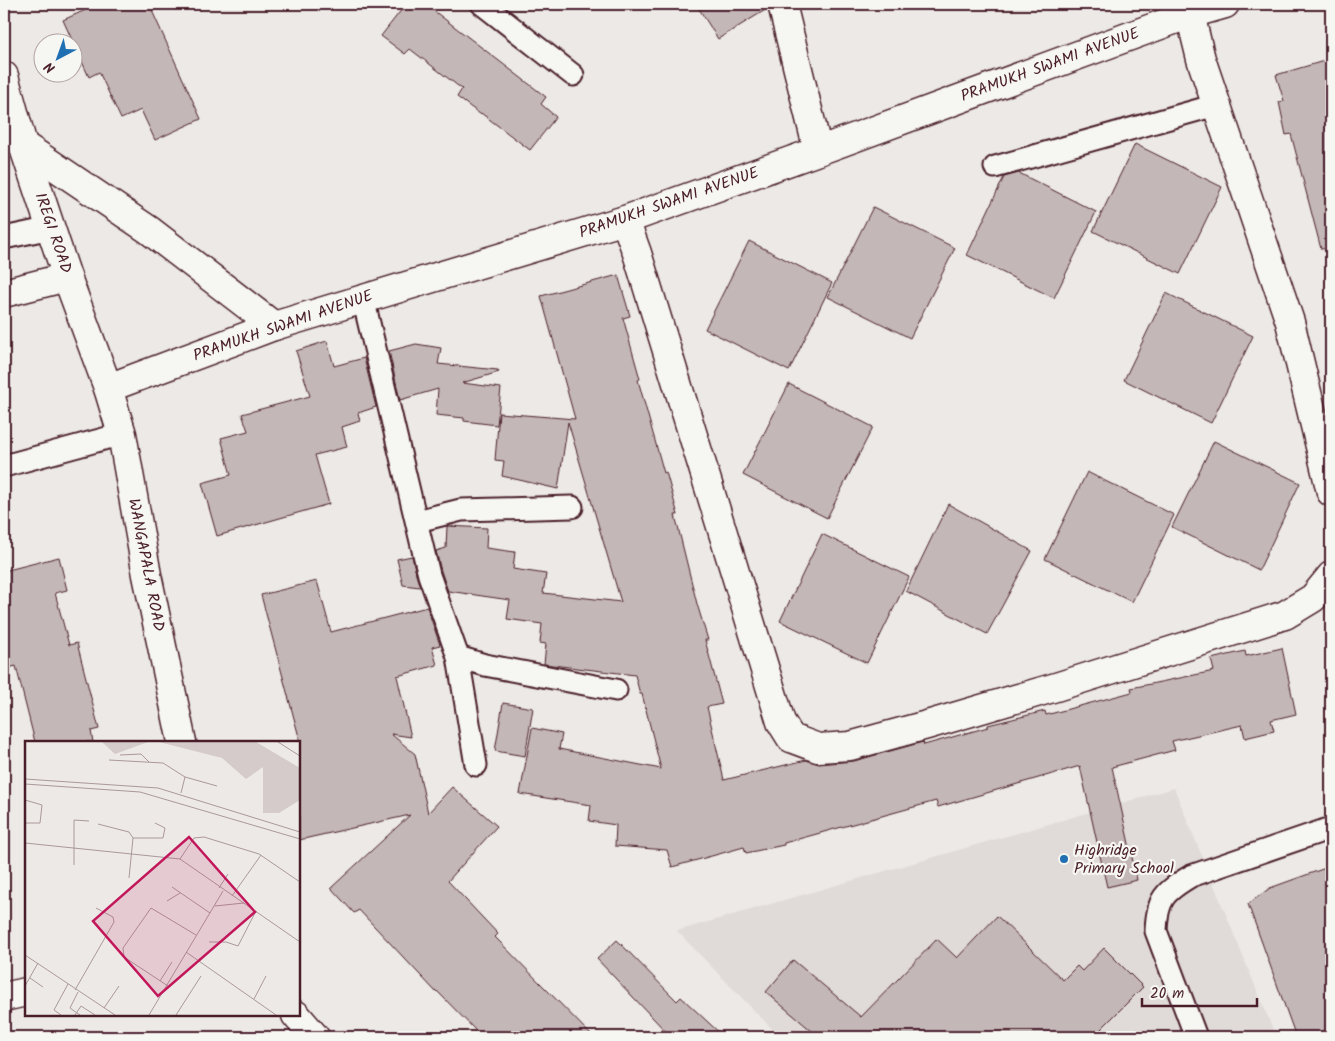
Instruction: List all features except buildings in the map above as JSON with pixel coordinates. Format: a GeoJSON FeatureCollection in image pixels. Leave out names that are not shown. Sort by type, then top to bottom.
{"type":"FeatureCollection","features":[{"type":"Feature","properties":{"kind":"street"},"geometry":{"type":"LineString","coordinates":[[782,4],[818,150]]}},
{"type":"Feature","properties":{"kind":"street","name":"PRAMUKH SWAMI AVENUE"},"geometry":{"type":"LineString","coordinates":[[108,388],[274,326],[625,220],[1190,14],[1225,4]]}},
{"type":"Feature","properties":{"kind":"street"},"geometry":{"type":"LineString","coordinates":[[1190,14],[1201,60],[1290,322],[1331,492]]}},
{"type":"Feature","properties":{"kind":"street","name":"IREGI ROAD"},"geometry":{"type":"LineString","coordinates":[[4,76],[22,145],[108,388]]}},
{"type":"Feature","properties":{"kind":"street"},"geometry":{"type":"LineString","coordinates":[[22,145],[148,230],[274,326]]}},
{"type":"Feature","properties":{"kind":"street"},"geometry":{"type":"LineString","coordinates":[[625,220],[781,722],[790,738],[818,748],[850,746],[1056,687],[1286,614],[1313,598],[1331,576]]}},
{"type":"Feature","properties":{"kind":"street"},"geometry":{"type":"LineString","coordinates":[[4,294],[68,277]]}},
{"type":"Feature","properties":{"kind":"street","name":"WANGAPALA ROAD"},"geometry":{"type":"LineString","coordinates":[[108,388],[122,434],[147,575],[182,741]]}},
{"type":"Feature","properties":{"kind":"street"},"geometry":{"type":"LineString","coordinates":[[4,997],[25,992]]}},
{"type":"Feature","properties":{"kind":"street"},"geometry":{"type":"LineString","coordinates":[[297,1016],[315,1037]]}},
{"type":"Feature","properties":{"kind":"lane"},"geometry":{"type":"LineString","coordinates":[[482,4],[573,75]]}},
{"type":"Feature","properties":{"kind":"lane"},"geometry":{"type":"LineString","coordinates":[[995,167],[1216,105]]}},
{"type":"Feature","properties":{"kind":"lane"},"geometry":{"type":"LineString","coordinates":[[4,238],[51,228]]}},
{"type":"Feature","properties":{"kind":"lane"},"geometry":{"type":"LineString","coordinates":[[363,298],[429,575],[458,657],[476,765]]}},
{"type":"Feature","properties":{"kind":"lane"},"geometry":{"type":"LineString","coordinates":[[4,466],[122,434]]}},
{"type":"Feature","properties":{"kind":"lane"},"geometry":{"type":"LineString","coordinates":[[417,521],[462,510],[572,507]]}},
{"type":"Feature","properties":{"kind":"lane"},"geometry":{"type":"LineString","coordinates":[[458,657],[485,665],[616,690]]}},
{"type":"Feature","properties":{"kind":"lane"},"geometry":{"type":"LineString","coordinates":[[1196,1037],[1156,931],[1157,913],[1162,898],[1176,885],[1191,876],[1331,828]]}},
{"type":"Feature","properties":{"kind":"shaded area","name":"Highridge Primary School"},"geometry":{"type":"Polygon","coordinates":[[[1174,788],[1276,1037],[780,1037],[677,931],[1174,788]]]}},
{"type":"Feature","properties":{"kind":"place","name":"Highridge Primary School"},"geometry":{"type":"Point","coordinates":[1064,859]}}]}
